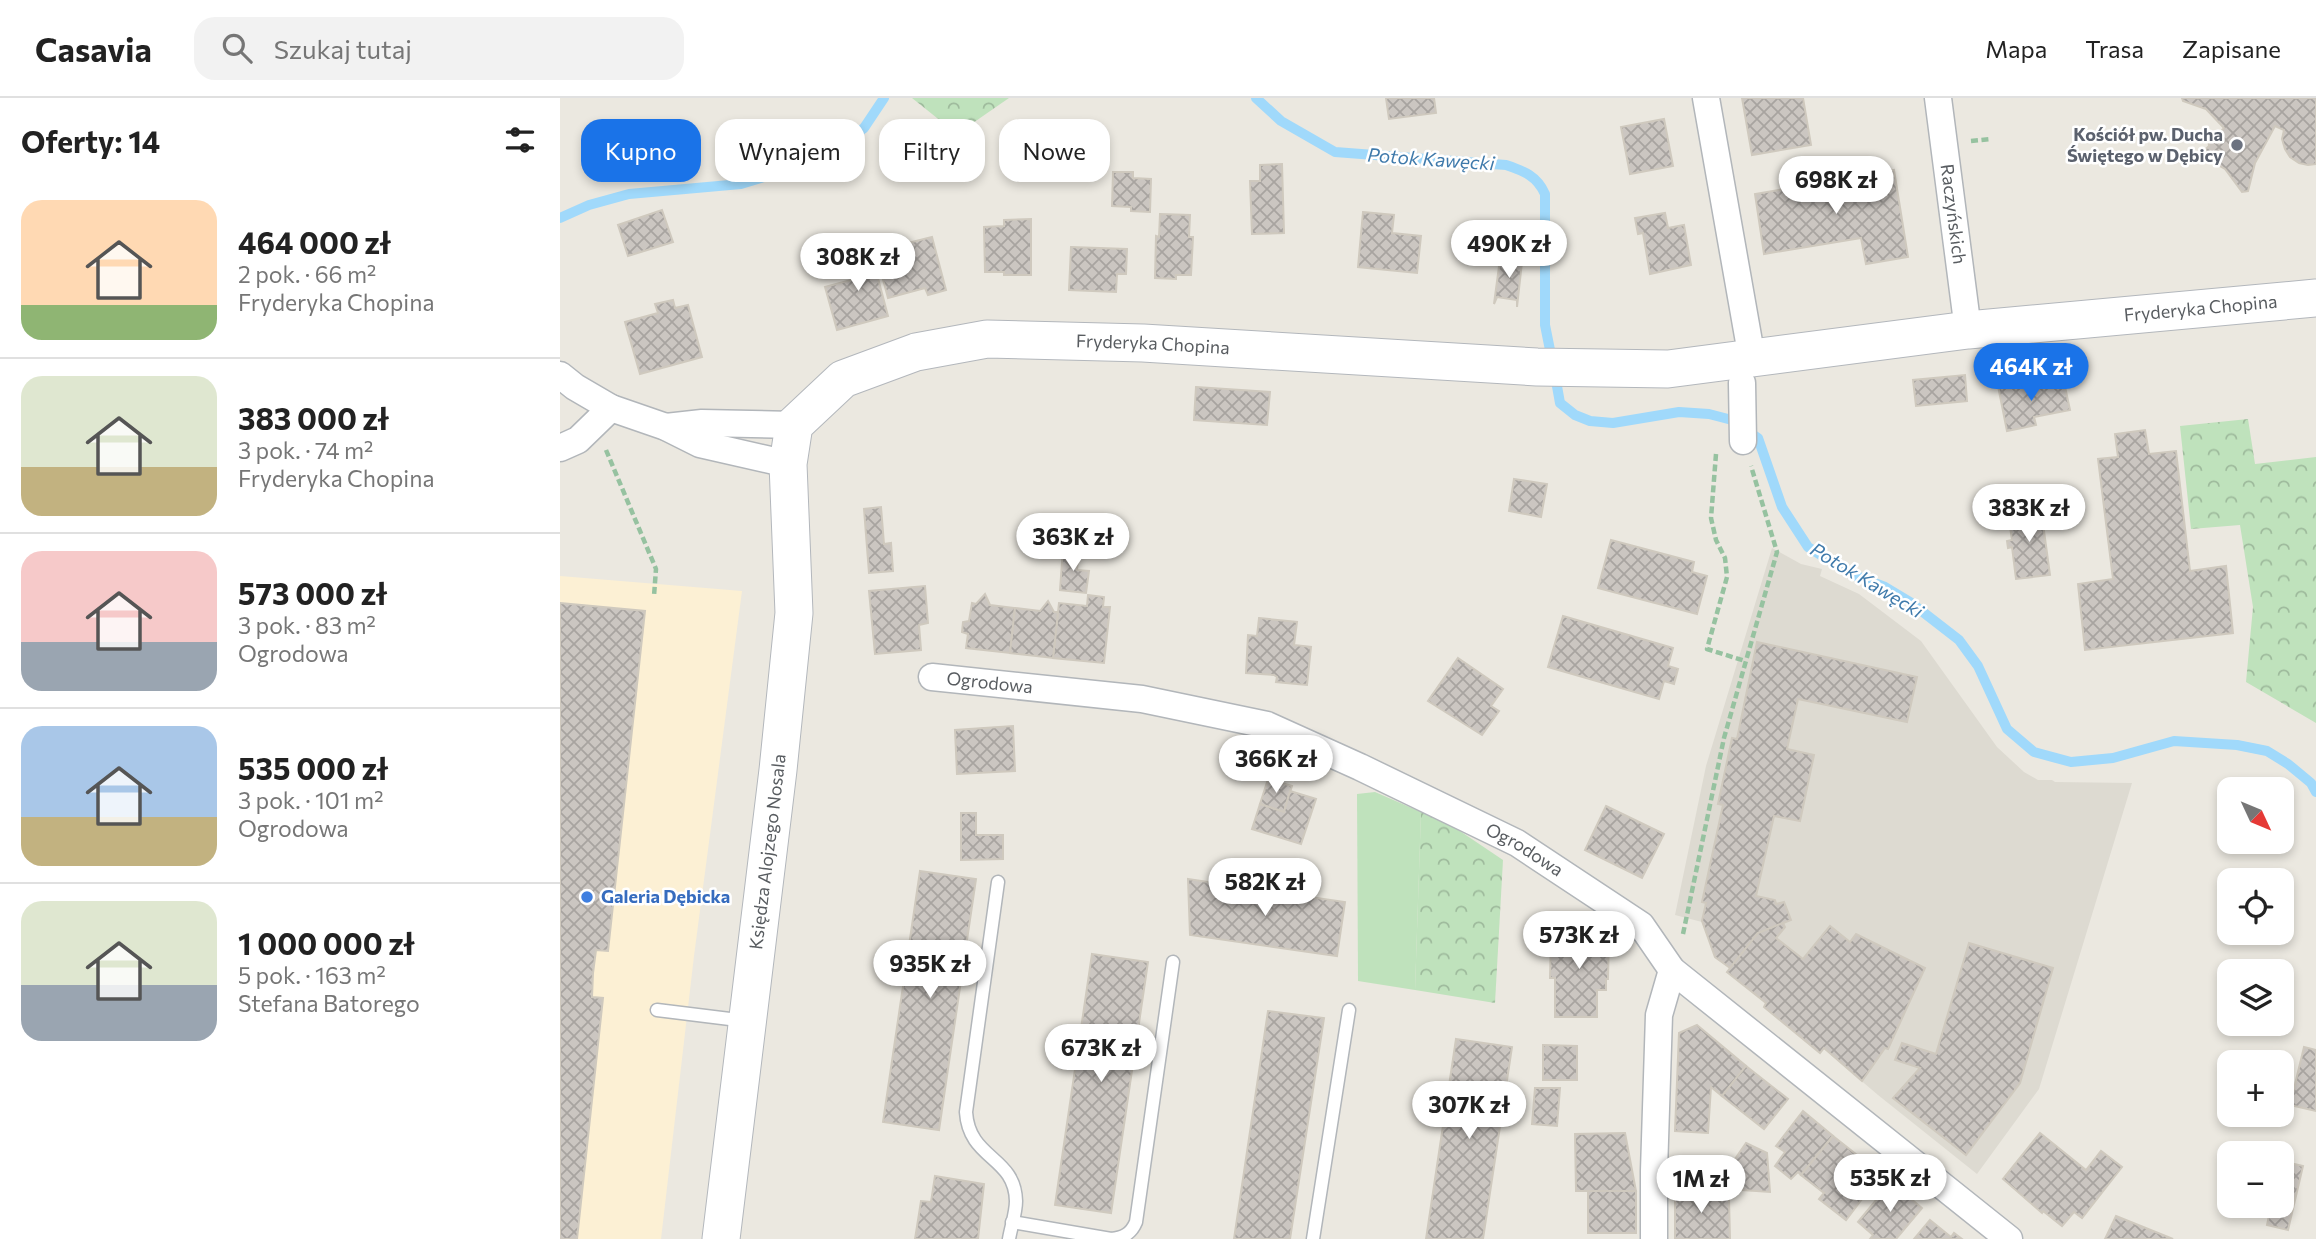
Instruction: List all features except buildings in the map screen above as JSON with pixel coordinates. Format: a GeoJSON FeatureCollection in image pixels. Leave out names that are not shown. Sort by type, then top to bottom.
{"type":"FeatureCollection","features":[{"type":"Feature","properties":{"kind":"street"},"geometry":{"type":"LineString","coordinates":[[1706,98],[1746,381],[1743,442]]}},
{"type":"Feature","properties":{"kind":"street","name":"Raczyńskich"},"geometry":{"type":"LineString","coordinates":[[1938,98],[1968,330]]}},
{"type":"Feature","properties":{"kind":"street","name":"Fryderyka Chopina"},"geometry":{"type":"LineString","coordinates":[[794,425],[843,379],[916,352],[987,339],[1143,343],[1537,367],[1668,369],[1746,381],[1968,330],[2316,298]]}},
{"type":"Feature","properties":{"kind":"street"},"geometry":{"type":"LineString","coordinates":[[560,375],[611,408],[700,444],[788,464],[794,425],[702,423],[666,428]]}},
{"type":"Feature","properties":{"kind":"street"},"geometry":{"type":"LineString","coordinates":[[560,448],[578,440],[611,408]]}},
{"type":"Feature","properties":{"kind":"street","name":"Księdza Alojzego Nosala"},"geometry":{"type":"LineString","coordinates":[[721,1239],[778,770],[794,613],[788,464]]}},
{"type":"Feature","properties":{"kind":"street","name":"Ogrodowa"},"geometry":{"type":"LineString","coordinates":[[932,677],[1142,699],[1267,726],[1360,767],[1517,843],[1641,925],[1672,970],[2009,1239]]}},
{"type":"Feature","properties":{"kind":"street"},"geometry":{"type":"LineString","coordinates":[[1654,1239],[1659,1016],[1672,970]]}},
{"type":"Feature","properties":{"kind":"lane"},"geometry":{"type":"LineString","coordinates":[[998,883],[966,1112],[971,1138],[1012,1180],[1016,1203],[1009,1239]]}},
{"type":"Feature","properties":{"kind":"lane"},"geometry":{"type":"LineString","coordinates":[[1012,1222],[1111,1239],[1127,1235],[1133,1229],[1173,962]]}},
{"type":"Feature","properties":{"kind":"lane"},"geometry":{"type":"LineString","coordinates":[[657,1010],[747,1021]]}},
{"type":"Feature","properties":{"kind":"lane"},"geometry":{"type":"LineString","coordinates":[[1313,1239],[1349,1010]]}},
{"type":"Feature","properties":{"kind":"path"},"geometry":{"type":"LineString","coordinates":[[1672,970],[1688,918],[1709,800],[1724,738],[1777,552],[1743,442]]}},
{"type":"Feature","properties":{"kind":"path"},"geometry":{"type":"LineString","coordinates":[[1716,447],[1711,518],[1716,540],[1725,558],[1727,577],[1707,649],[1745,661]]}},
{"type":"Feature","properties":{"kind":"path"},"geometry":{"type":"LineString","coordinates":[[605,450],[656,569],[654,596]]}},
{"type":"Feature","properties":{"kind":"shaded area"},"geometry":{"type":"Polygon","coordinates":[[[1772,548],[1801,564],[1822,569],[1820,576],[1859,594],[1921,641],[1997,747],[2024,772],[2038,780],[2055,782],[2132,783],[2039,1089],[1977,1174],[1824,1049],[1820,1053],[1764,1007],[1766,1003],[1727,972],[1729,968],[1715,957],[1702,922],[1675,915],[1706,766],[1772,548]]]}},
{"type":"Feature","properties":{"kind":"shaded area"},"geometry":{"type":"Polygon","coordinates":[[[560,576],[742,591],[694,956],[661,1239],[560,1239],[560,576]]]}},
{"type":"Feature","properties":{"kind":"green space"},"geometry":{"type":"Polygon","coordinates":[[[912,98],[1009,98],[979,119],[938,119],[912,98]]]}},
{"type":"Feature","properties":{"kind":"green space"},"geometry":{"type":"Polygon","coordinates":[[[2248,419],[2255,464],[2316,457],[2316,723],[2246,682],[2253,607],[2240,525],[2191,529],[2180,426],[2248,419]]]}},
{"type":"Feature","properties":{"kind":"green space"},"geometry":{"type":"Polygon","coordinates":[[[1375,792],[1421,812],[1415,990],[1358,981],[1357,794],[1375,792]]]}},
{"type":"Feature","properties":{"kind":"green space"},"geometry":{"type":"Polygon","coordinates":[[[1421,812],[1448,823],[1503,860],[1495,1003],[1415,990],[1421,812]]]}},
{"type":"Feature","properties":{"kind":"waterway","name":"Potok Kawęcki"},"geometry":{"type":"LineString","coordinates":[[560,218],[589,205],[629,194],[741,184],[764,177],[842,143],[864,128],[884,98]]}},
{"type":"Feature","properties":{"kind":"waterway","name":"Potok Kawęcki"},"geometry":{"type":"LineString","coordinates":[[1256,98],[1281,121],[1335,152],[1506,165],[1534,178],[1545,194],[1545,325],[1552,360]]}},
{"type":"Feature","properties":{"kind":"waterway","name":"Potok Kawęcki"},"geometry":{"type":"LineString","coordinates":[[1555,375],[1560,403],[1575,415],[1590,421],[1613,423],[1679,412],[1709,414],[1732,420],[1758,438],[1782,507],[1808,547],[1851,574],[1885,587],[1910,602],[1959,640],[1978,666],[2007,729],[2034,752],[2071,762],[2113,758],[2174,741],[2237,745],[2267,751],[2311,783],[2316,792]]}},
{"type":"Feature","properties":{"kind":"place","name":"Kościół pw. Ducha Świętego w Dębicy"},"geometry":{"type":"Point","coordinates":[2237,145]}},
{"type":"Feature","properties":{"kind":"place","name":"Galeria Dębicka"},"geometry":{"type":"Point","coordinates":[587,897]}}]}
